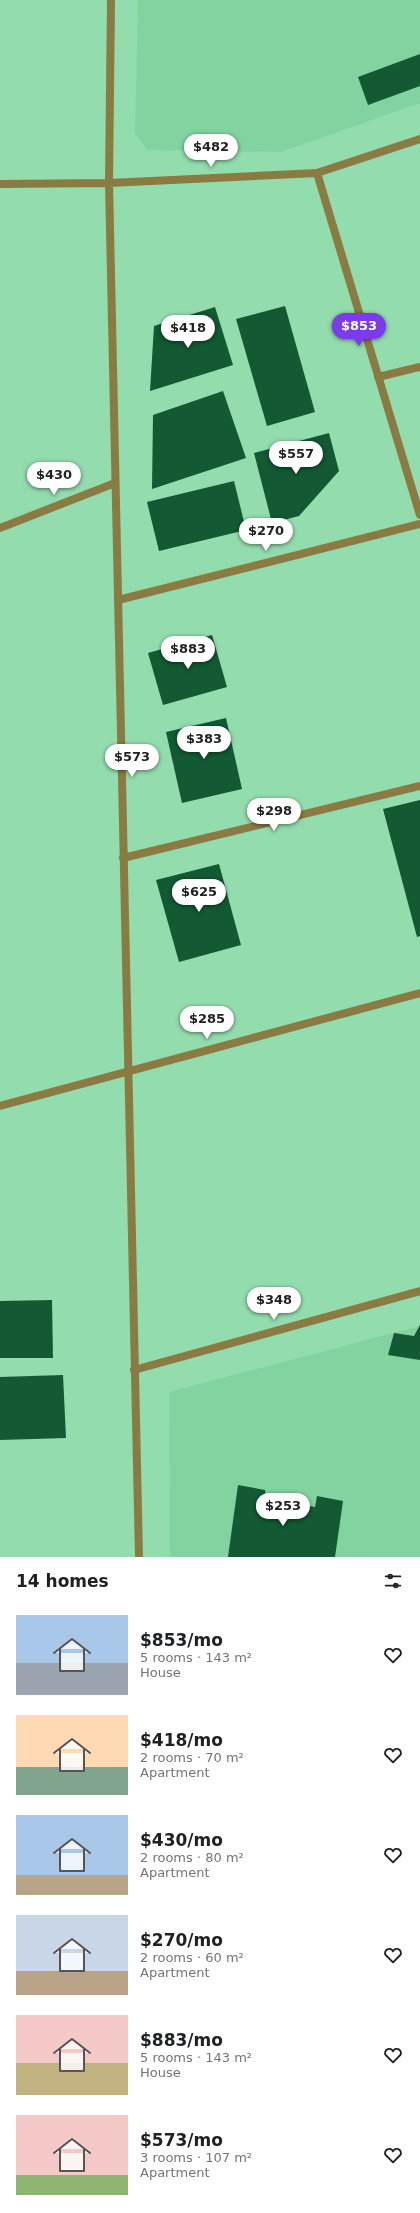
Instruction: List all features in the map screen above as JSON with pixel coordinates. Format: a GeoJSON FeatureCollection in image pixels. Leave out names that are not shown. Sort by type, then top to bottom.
{"type":"FeatureCollection","features":[{"type":"Feature","properties":{"kind":"street"},"geometry":{"type":"LineString","coordinates":[[111,0],[109,183],[139,1557]]}},
{"type":"Feature","properties":{"kind":"street"},"geometry":{"type":"LineString","coordinates":[[0,184],[109,183],[317,173],[420,139]]}},
{"type":"Feature","properties":{"kind":"street"},"geometry":{"type":"LineString","coordinates":[[317,173],[420,515]]}},
{"type":"Feature","properties":{"kind":"street"},"geometry":{"type":"LineString","coordinates":[[378,377],[420,367]]}},
{"type":"Feature","properties":{"kind":"street"},"geometry":{"type":"LineString","coordinates":[[0,528],[115,483]]}},
{"type":"Feature","properties":{"kind":"street"},"geometry":{"type":"LineString","coordinates":[[118,600],[420,524]]}},
{"type":"Feature","properties":{"kind":"street"},"geometry":{"type":"LineString","coordinates":[[123,858],[420,786]]}},
{"type":"Feature","properties":{"kind":"street"},"geometry":{"type":"LineString","coordinates":[[0,1106],[420,993]]}},
{"type":"Feature","properties":{"kind":"street"},"geometry":{"type":"LineString","coordinates":[[134,1370],[420,1291]]}},
{"type":"Feature","properties":{"kind":"shaded area"},"geometry":{"type":"Polygon","coordinates":[[[138,0],[420,0],[420,103],[281,152],[147,150],[135,133],[138,0]]]}},
{"type":"Feature","properties":{"kind":"shaded area"},"geometry":{"type":"Polygon","coordinates":[[[420,1326],[420,1557],[170,1557],[169,1392],[420,1326]]]}},
{"type":"Feature","properties":{"kind":"building"},"geometry":{"type":"Polygon","coordinates":[[[420,54],[420,86],[368,105],[358,77],[420,54]]]}},
{"type":"Feature","properties":{"kind":"building"},"geometry":{"type":"Polygon","coordinates":[[[285,306],[315,412],[267,426],[236,319],[285,306]]]}},
{"type":"Feature","properties":{"kind":"building"},"geometry":{"type":"Polygon","coordinates":[[[215,307],[233,365],[150,391],[154,326],[215,307]]]}},
{"type":"Feature","properties":{"kind":"building"},"geometry":{"type":"Polygon","coordinates":[[[223,391],[246,458],[152,489],[153,415],[223,391]]]}},
{"type":"Feature","properties":{"kind":"building"},"geometry":{"type":"Polygon","coordinates":[[[329,433],[339,471],[299,516],[272,523],[254,453],[329,433]]]}},
{"type":"Feature","properties":{"kind":"building"},"geometry":{"type":"Polygon","coordinates":[[[234,481],[246,530],[159,551],[147,502],[234,481]]]}},
{"type":"Feature","properties":{"kind":"building"},"geometry":{"type":"Polygon","coordinates":[[[212,635],[227,687],[163,705],[148,653],[212,635]]]}},
{"type":"Feature","properties":{"kind":"building"},"geometry":{"type":"Polygon","coordinates":[[[226,718],[242,789],[182,803],[166,732],[226,718]]]}},
{"type":"Feature","properties":{"kind":"building"},"geometry":{"type":"Polygon","coordinates":[[[420,800],[420,936],[417,937],[383,809],[420,800]]]}},
{"type":"Feature","properties":{"kind":"building"},"geometry":{"type":"Polygon","coordinates":[[[219,864],[241,945],[179,962],[156,880],[219,864]]]}},
{"type":"Feature","properties":{"kind":"building"},"geometry":{"type":"Polygon","coordinates":[[[52,1300],[53,1358],[0,1358],[0,1301],[52,1300]]]}},
{"type":"Feature","properties":{"kind":"building"},"geometry":{"type":"Polygon","coordinates":[[[420,1325],[420,1360],[388,1355],[394,1333],[414,1336],[420,1325]]]}},
{"type":"Feature","properties":{"kind":"building"},"geometry":{"type":"Polygon","coordinates":[[[63,1375],[66,1438],[0,1440],[0,1377],[63,1375]]]}},
{"type":"Feature","properties":{"kind":"building"},"geometry":{"type":"Polygon","coordinates":[[[238,1485],[265,1490],[266,1499],[315,1507],[317,1496],[343,1501],[335,1557],[228,1557],[238,1485]]]}}]}
